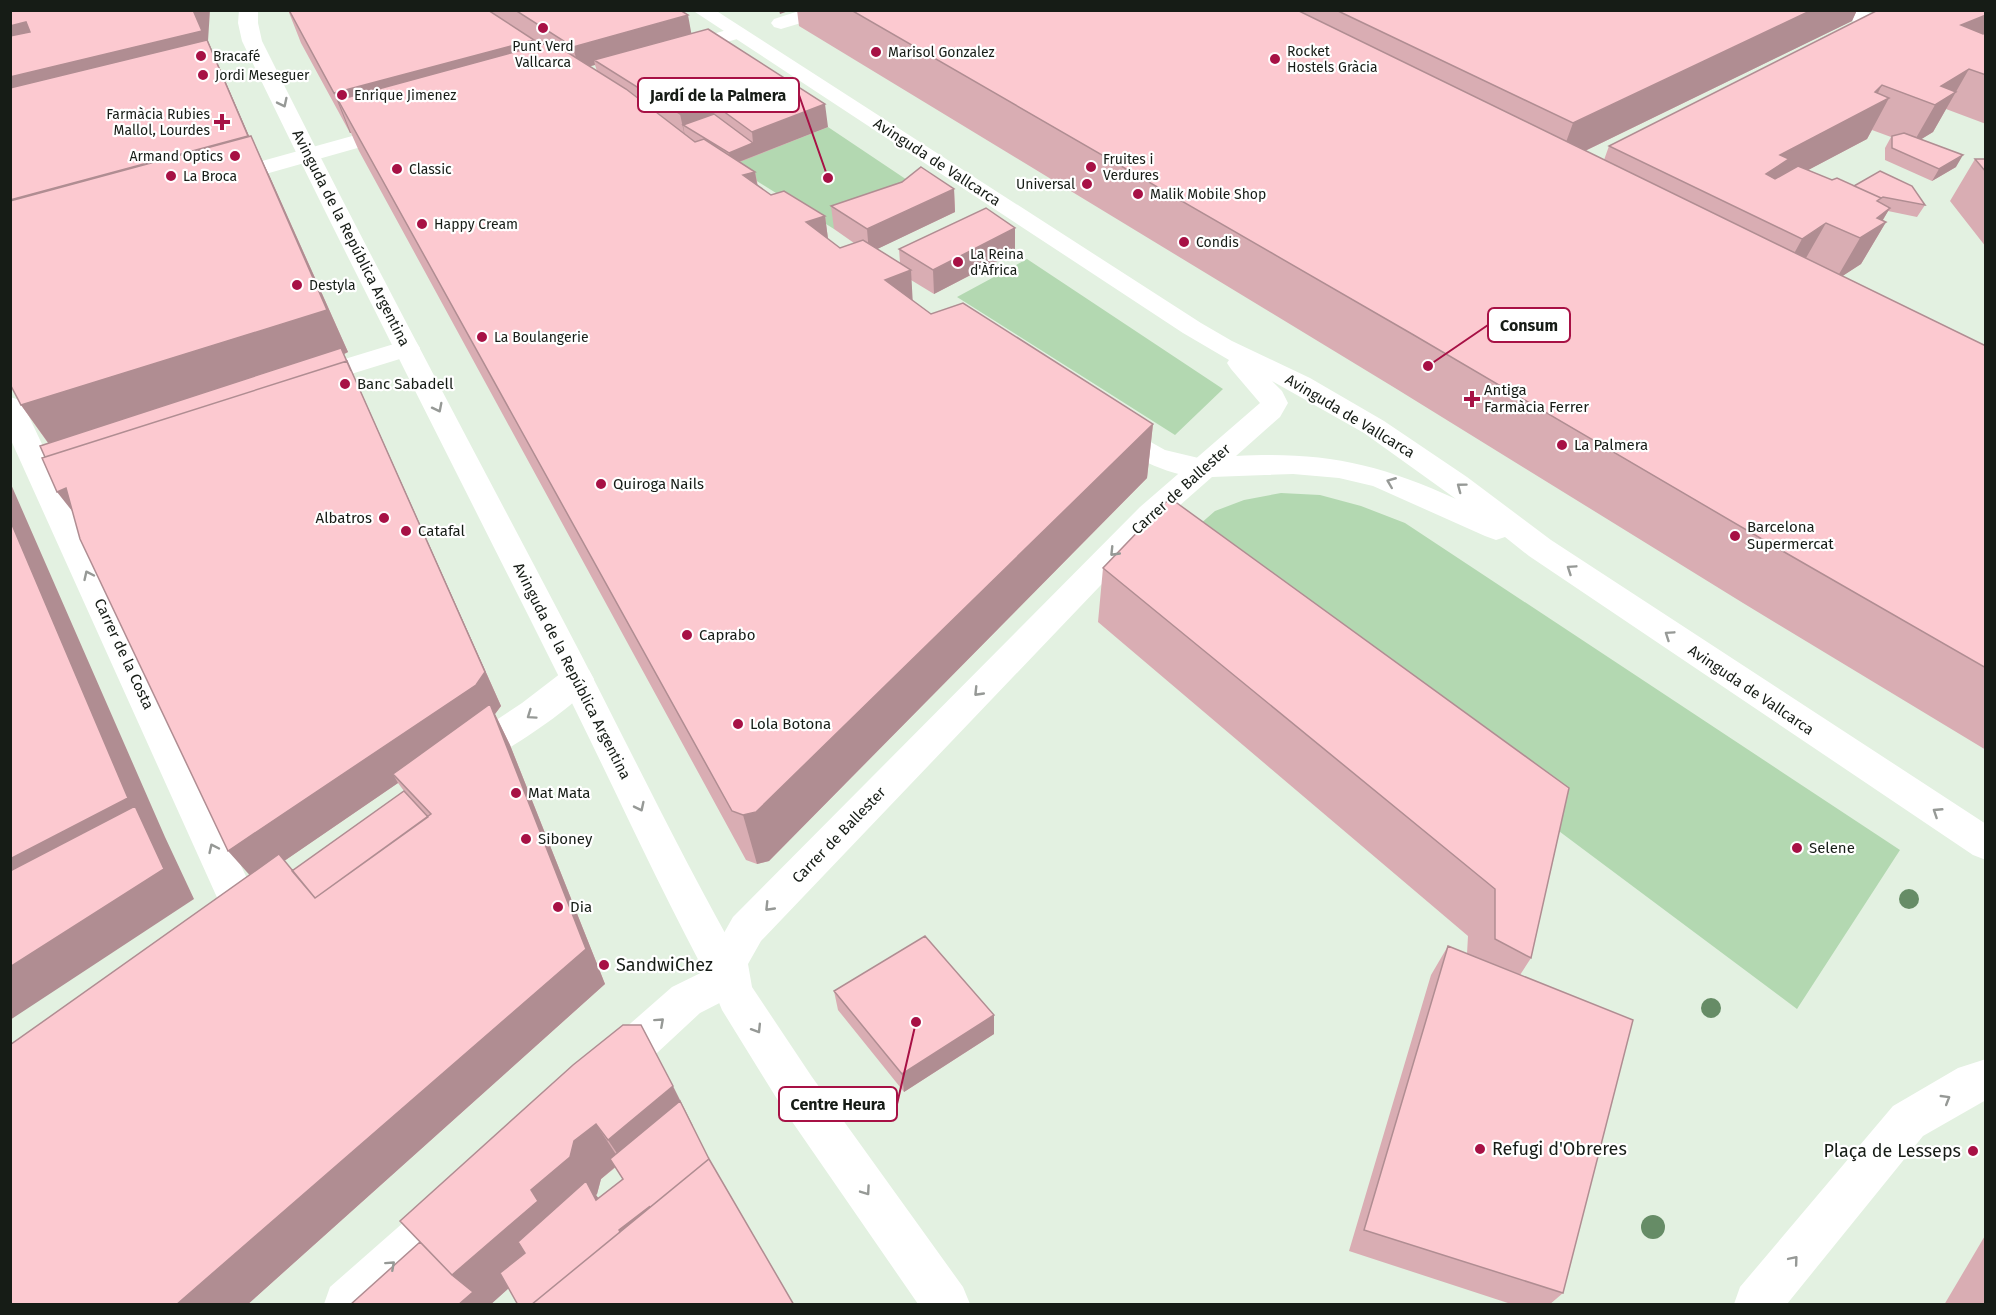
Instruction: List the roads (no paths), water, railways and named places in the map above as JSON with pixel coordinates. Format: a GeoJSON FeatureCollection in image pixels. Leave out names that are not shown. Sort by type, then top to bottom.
{"type":"FeatureCollection","features":[{"type":"Feature","properties":{"kind":"street","name":"Avinguda de la República Argentina"},"geometry":{"type":"LineString","coordinates":[[249,10],[248,23],[252,41],[308,155],[577,679],[684,897],[729,978],[736,997],[797,1092],[946,1305]]}},
{"type":"Feature","properties":{"kind":"street","name":"Avinguda de Vallcarca"},"geometry":{"type":"LineString","coordinates":[[701,10],[1223,347],[1300,384],[1374,428],[1457,483],[1540,548],[1986,844]]}},
{"type":"Feature","properties":{"kind":"street"},"geometry":{"type":"LineString","coordinates":[[781,22],[824,10]]}},
{"type":"Feature","properties":{"kind":"street"},"geometry":{"type":"LineString","coordinates":[[1840,10],[1886,20],[1856,35]]}},
{"type":"Feature","properties":{"kind":"street"},"geometry":{"type":"LineString","coordinates":[[657,56],[736,33]]}},
{"type":"Feature","properties":{"kind":"street"},"geometry":{"type":"LineString","coordinates":[[205,184],[420,123]]}},
{"type":"Feature","properties":{"kind":"street","name":"Carrer de Ballester"},"geometry":{"type":"LineString","coordinates":[[729,978],[728,961],[747,929],[1151,514],[1270,411],[1274,403],[1272,397],[1223,347]]}},
{"type":"Feature","properties":{"kind":"street"},"geometry":{"type":"LineString","coordinates":[[286,387],[407,348]]}},
{"type":"Feature","properties":{"kind":"street","name":"Carrer de la Costa"},"geometry":{"type":"LineString","coordinates":[[10,406],[50,463],[238,903]]}},
{"type":"Feature","properties":{"kind":"street"},"geometry":{"type":"LineString","coordinates":[[1092,419],[1156,457],[1171,463],[1202,468],[1265,464],[1315,465],[1381,479],[1540,548]]}},
{"type":"Feature","properties":{"kind":"street"},"geometry":{"type":"LineString","coordinates":[[434,779],[534,713],[577,679]]}},
{"type":"Feature","properties":{"kind":"street"},"geometry":{"type":"LineString","coordinates":[[584,1091],[686,1000],[729,978]]}},
{"type":"Feature","properties":{"kind":"street"},"geometry":{"type":"LineString","coordinates":[[1757,1305],[1908,1121],[1973,1083],[1986,1079]]}},
{"type":"Feature","properties":{"kind":"street"},"geometry":{"type":"LineString","coordinates":[[347,1305],[479,1186]]}},
{"type":"Feature","properties":{"kind":"place","name":"Punt Verd Vallcarca"},"geometry":{"type":"Point","coordinates":[543,28]}},
{"type":"Feature","properties":{"kind":"place","name":"Marisol Gonzalez"},"geometry":{"type":"Point","coordinates":[876,52]}},
{"type":"Feature","properties":{"kind":"place","name":"Bracafé"},"geometry":{"type":"Point","coordinates":[201,56]}},
{"type":"Feature","properties":{"kind":"place","name":"Rocket Hostels Gràcia"},"geometry":{"type":"Point","coordinates":[1275,59]}},
{"type":"Feature","properties":{"kind":"place","name":"Jordi Meseguer"},"geometry":{"type":"Point","coordinates":[203,75]}},
{"type":"Feature","properties":{"kind":"place","name":"Enrique Jimenez"},"geometry":{"type":"Point","coordinates":[342,95]}},
{"type":"Feature","properties":{"kind":"place","name":"Farmàcia Rubies Mallol, Lourdes"},"geometry":{"type":"Point","coordinates":[222,122]}},
{"type":"Feature","properties":{"kind":"place","name":"Armand Optics"},"geometry":{"type":"Point","coordinates":[235,156]}},
{"type":"Feature","properties":{"kind":"place","name":"Fruites i Verdures"},"geometry":{"type":"Point","coordinates":[1091,167]}},
{"type":"Feature","properties":{"kind":"place","name":"Classic"},"geometry":{"type":"Point","coordinates":[397,169]}},
{"type":"Feature","properties":{"kind":"place","name":"La Broca"},"geometry":{"type":"Point","coordinates":[171,176]}},
{"type":"Feature","properties":{"kind":"place","name":"Jardí de la Palmera"},"geometry":{"type":"Point","coordinates":[828,178]}},
{"type":"Feature","properties":{"kind":"place","name":"Universal"},"geometry":{"type":"Point","coordinates":[1087,184]}},
{"type":"Feature","properties":{"kind":"place","name":"Malik Mobile Shop"},"geometry":{"type":"Point","coordinates":[1138,194]}},
{"type":"Feature","properties":{"kind":"place","name":"Happy Cream"},"geometry":{"type":"Point","coordinates":[422,224]}},
{"type":"Feature","properties":{"kind":"place","name":"Condis"},"geometry":{"type":"Point","coordinates":[1184,242]}},
{"type":"Feature","properties":{"kind":"place","name":"La Reina d'Àfrica"},"geometry":{"type":"Point","coordinates":[958,262]}},
{"type":"Feature","properties":{"kind":"place","name":"Destyla"},"geometry":{"type":"Point","coordinates":[297,285]}},
{"type":"Feature","properties":{"kind":"place","name":"La Boulangerie"},"geometry":{"type":"Point","coordinates":[482,337]}},
{"type":"Feature","properties":{"kind":"place","name":"Consum"},"geometry":{"type":"Point","coordinates":[1428,366]}},
{"type":"Feature","properties":{"kind":"place","name":"Banc Sabadell"},"geometry":{"type":"Point","coordinates":[345,384]}},
{"type":"Feature","properties":{"kind":"place","name":"Antiga Farmàcia Ferrer"},"geometry":{"type":"Point","coordinates":[1472,399]}},
{"type":"Feature","properties":{"kind":"place","name":"La Palmera"},"geometry":{"type":"Point","coordinates":[1562,445]}},
{"type":"Feature","properties":{"kind":"place","name":"Quiroga Nails"},"geometry":{"type":"Point","coordinates":[601,484]}},
{"type":"Feature","properties":{"kind":"place","name":"Albatros"},"geometry":{"type":"Point","coordinates":[384,518]}},
{"type":"Feature","properties":{"kind":"place","name":"Catafal"},"geometry":{"type":"Point","coordinates":[406,531]}},
{"type":"Feature","properties":{"kind":"place","name":"Barcelona Supermercat"},"geometry":{"type":"Point","coordinates":[1735,536]}},
{"type":"Feature","properties":{"kind":"place","name":"Caprabo"},"geometry":{"type":"Point","coordinates":[687,635]}},
{"type":"Feature","properties":{"kind":"place","name":"Lola Botona"},"geometry":{"type":"Point","coordinates":[738,724]}},
{"type":"Feature","properties":{"kind":"place","name":"Mat Mata"},"geometry":{"type":"Point","coordinates":[516,793]}},
{"type":"Feature","properties":{"kind":"place","name":"Siboney"},"geometry":{"type":"Point","coordinates":[526,839]}},
{"type":"Feature","properties":{"kind":"place","name":"Selene"},"geometry":{"type":"Point","coordinates":[1797,848]}},
{"type":"Feature","properties":{"kind":"place","name":"Dia"},"geometry":{"type":"Point","coordinates":[558,907]}},
{"type":"Feature","properties":{"kind":"place","name":"SandwiChez"},"geometry":{"type":"Point","coordinates":[604,965]}},
{"type":"Feature","properties":{"kind":"place","name":"Centre Heura"},"geometry":{"type":"Point","coordinates":[916,1022]}},
{"type":"Feature","properties":{"kind":"place","name":"Refugi d'Obreres"},"geometry":{"type":"Point","coordinates":[1480,1149]}},
{"type":"Feature","properties":{"kind":"place","name":"Plaça de Lesseps"},"geometry":{"type":"Point","coordinates":[1973,1151]}}]}
